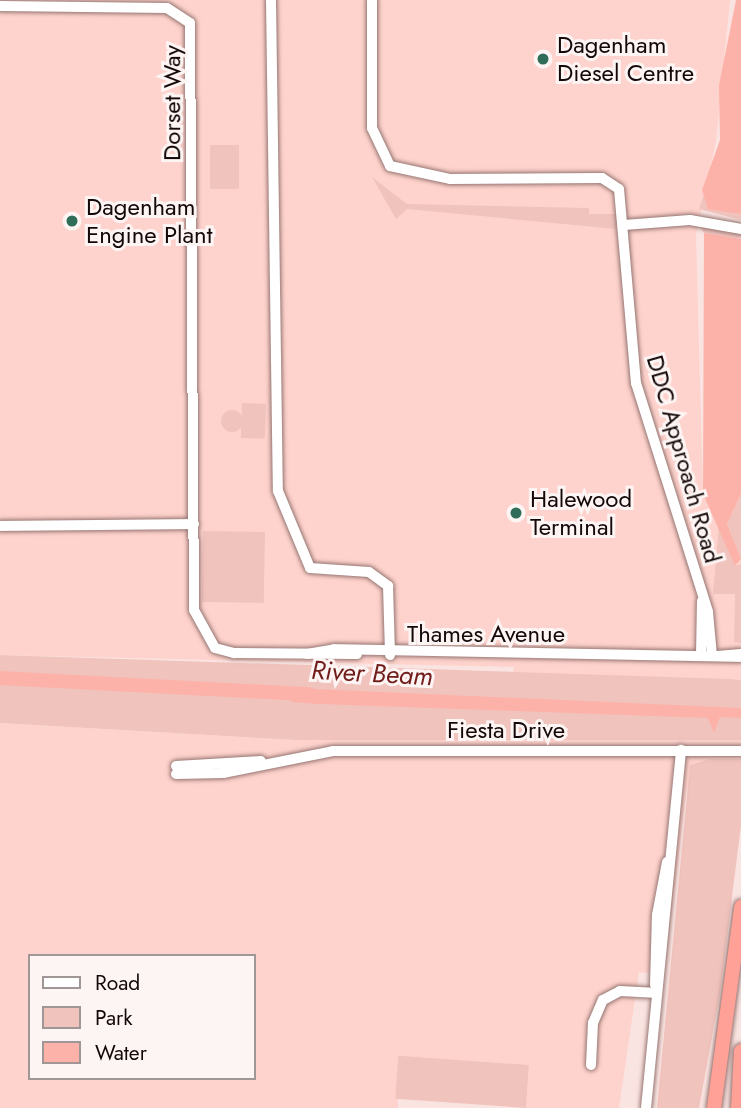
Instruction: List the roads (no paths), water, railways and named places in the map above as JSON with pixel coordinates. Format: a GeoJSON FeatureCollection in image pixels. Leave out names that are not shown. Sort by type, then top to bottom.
{"type":"FeatureCollection","features":[{"type":"Feature","properties":{"kind":"highway"},"geometry":{"type":"LineString","coordinates":[[714,1108],[741,907]]}},
{"type":"Feature","properties":{"kind":"highway"},"geometry":{"type":"LineString","coordinates":[[737,1108],[741,1051]]}},
{"type":"Feature","properties":{"kind":"street"},"geometry":{"type":"LineString","coordinates":[[271,0],[278,491],[310,568],[369,572],[388,586],[390,654]]}},
{"type":"Feature","properties":{"kind":"street","name":"DDC Approach Road"},"geometry":{"type":"LineString","coordinates":[[372,0],[372,128],[390,166],[450,179],[609,180],[621,194],[636,383],[702,601]]}},
{"type":"Feature","properties":{"kind":"street","name":"Dorset Way"},"geometry":{"type":"LineString","coordinates":[[0,6],[167,8],[190,23],[193,590]]}},
{"type":"Feature","properties":{"kind":"street"},"geometry":{"type":"LineString","coordinates":[[624,225],[690,220],[741,229]]}},
{"type":"Feature","properties":{"kind":"street"},"geometry":{"type":"LineString","coordinates":[[0,526],[194,524]]}},
{"type":"Feature","properties":{"kind":"street","name":"Thames Avenue"},"geometry":{"type":"LineString","coordinates":[[193,590],[198,626],[215,648],[244,655],[305,655],[334,649],[358,654],[741,656]]}},
{"type":"Feature","properties":{"kind":"street"},"geometry":{"type":"LineString","coordinates":[[700,656],[702,601]]}},
{"type":"Feature","properties":{"kind":"street"},"geometry":{"type":"LineString","coordinates":[[702,601],[715,656]]}},
{"type":"Feature","properties":{"kind":"street"},"geometry":{"type":"LineString","coordinates":[[646,1108],[654,989],[669,907],[671,847],[681,750]]}},
{"type":"Feature","properties":{"kind":"street","name":"Fiesta Drive"},"geometry":{"type":"LineString","coordinates":[[176,770],[223,773],[272,761],[333,751],[741,751]]}},
{"type":"Feature","properties":{"kind":"street"},"geometry":{"type":"LineString","coordinates":[[591,1065],[593,1023],[603,1000],[620,991],[654,989]]}},
{"type":"Feature","properties":{"kind":"water"},"geometry":{"type":"Polygon","coordinates":[[[736,0],[741,0],[741,214],[708,209],[702,190],[720,140],[719,85],[736,0]]]}},
{"type":"Feature","properties":{"kind":"water"},"geometry":{"type":"Polygon","coordinates":[[[704,233],[741,239],[741,494],[727,524],[741,559],[735,566],[703,494],[704,233]]]}},
{"type":"Feature","properties":{"kind":"water"},"geometry":{"type":"Polygon","coordinates":[[[292,688],[741,708],[741,718],[720,717],[714,733],[708,718],[291,702],[292,688]]]}},
{"type":"Feature","properties":{"kind":"waterway","name":"River Beam"},"geometry":{"type":"LineString","coordinates":[[0,678],[310,694]]}},
{"type":"Feature","properties":{"kind":"place","name":"Dagenham Diesel Centre"},"geometry":{"type":"Point","coordinates":[543,59]}},
{"type":"Feature","properties":{"kind":"place","name":"Dagenham Engine Plant"},"geometry":{"type":"Point","coordinates":[72,221]}},
{"type":"Feature","properties":{"kind":"place","name":"Halewood Terminal"},"geometry":{"type":"Point","coordinates":[516,513]}}]}
